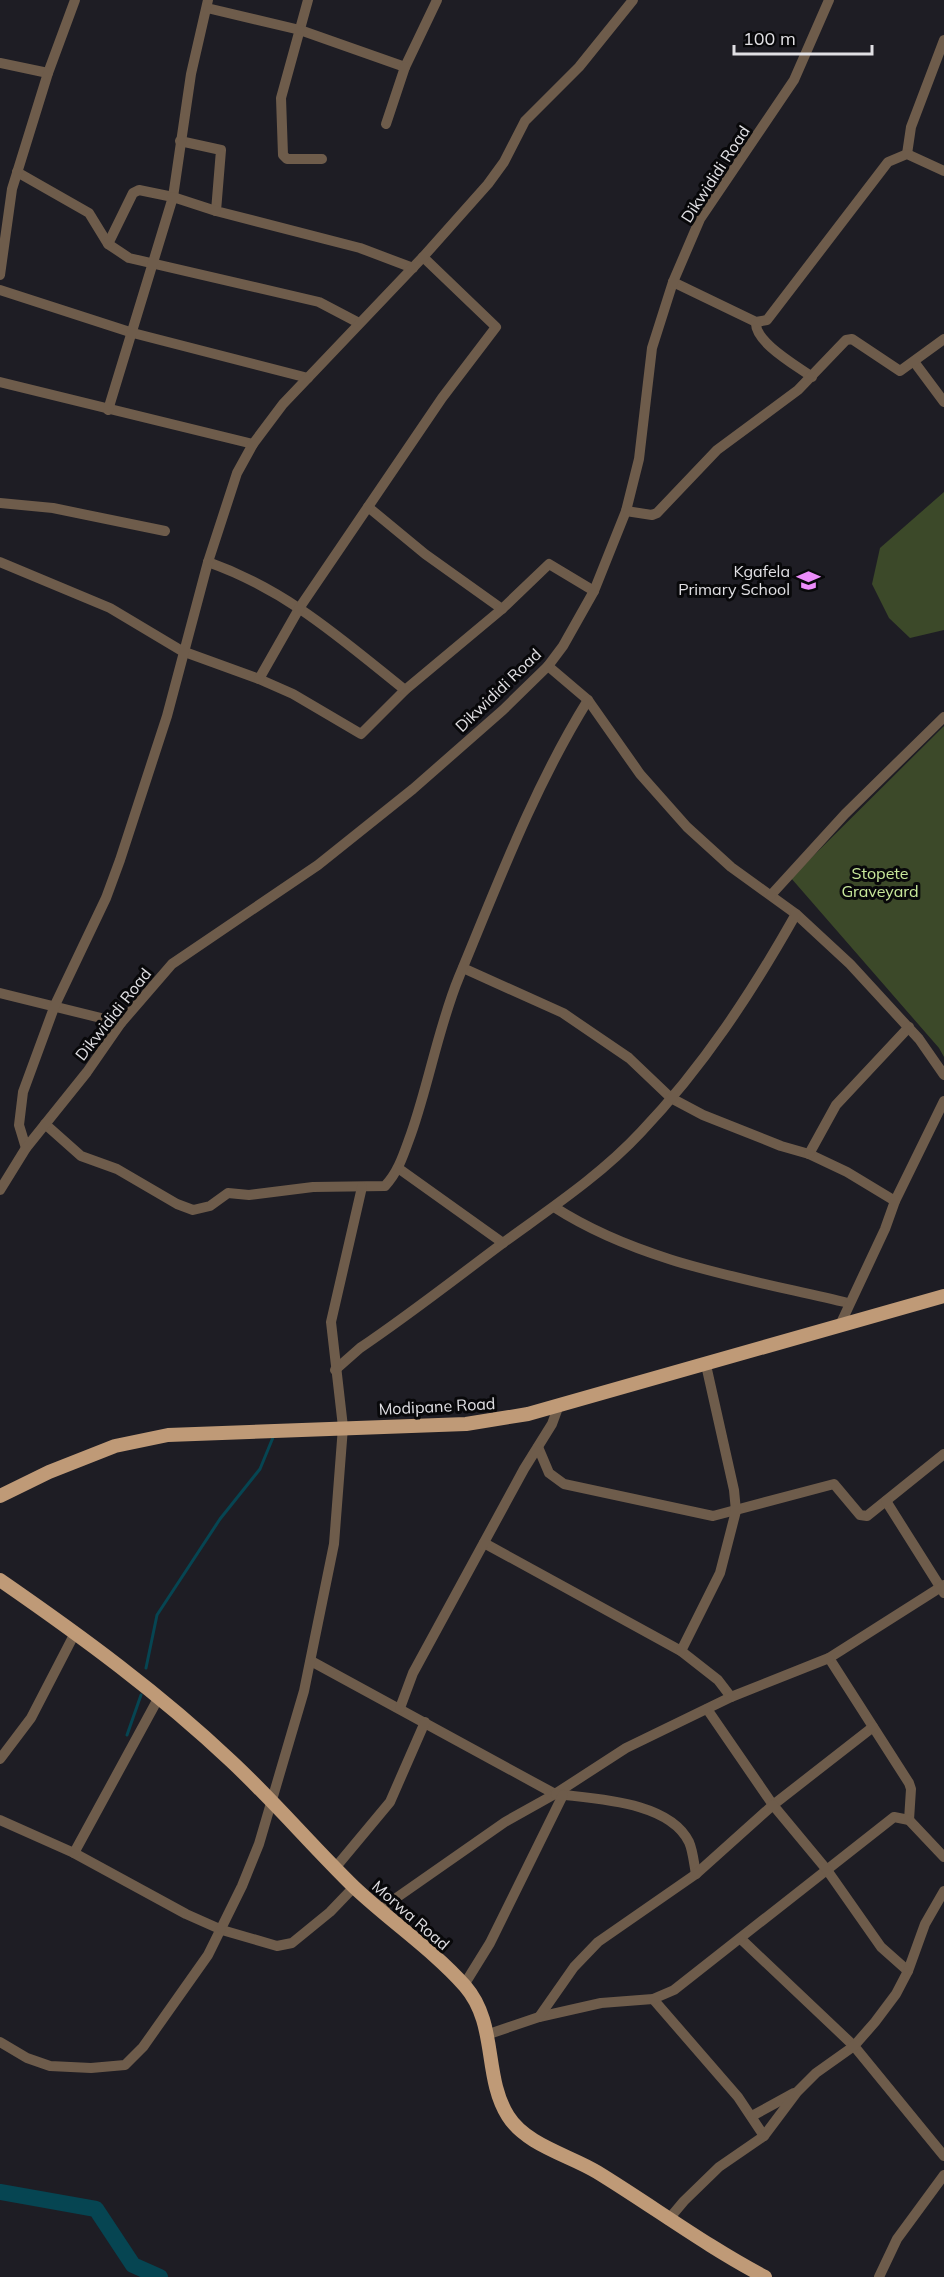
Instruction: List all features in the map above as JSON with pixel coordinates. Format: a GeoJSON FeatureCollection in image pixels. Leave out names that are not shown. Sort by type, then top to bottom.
{"type":"FeatureCollection","features":[{"type":"Feature","properties":{"kind":"main road","name":"Modipane Road"},"geometry":{"type":"LineString","coordinates":[[0,1496],[49,1472],[104,1450],[154,1437],[343,1427],[478,1423],[559,1406],[944,1296]]}},
{"type":"Feature","properties":{"kind":"main road","name":"Morwa Road"},"geometry":{"type":"LineString","coordinates":[[0,1580],[159,1697],[232,1762],[354,1887],[464,1985],[477,2003],[489,2034],[496,2086],[512,2122],[537,2141],[594,2170],[668,2220],[765,2277]]}},
{"type":"Feature","properties":{"kind":"street"},"geometry":{"type":"LineString","coordinates":[[0,275],[5,226],[17,172],[48,73],[75,0]]}},
{"type":"Feature","properties":{"kind":"street"},"geometry":{"type":"LineString","coordinates":[[308,0],[281,98],[283,155],[287,159],[322,159]]}},
{"type":"Feature","properties":{"kind":"street"},"geometry":{"type":"LineString","coordinates":[[386,124],[405,67],[436,0]]}},
{"type":"Feature","properties":{"kind":"street"},"geometry":{"type":"LineString","coordinates":[[26,1148],[18,1125],[23,1092],[55,1005],[106,898],[120,860],[167,716],[182,651],[229,494],[253,444],[283,404],[413,268],[488,184],[504,162],[525,121],[573,74],[633,0]]}},
{"type":"Feature","properties":{"kind":"street","name":"Dikwididi Road"},"geometry":{"type":"LineString","coordinates":[[2,1183],[26,1148],[87,1072],[121,1023],[172,964],[318,865],[413,789],[503,710],[548,666],[575,627],[594,591],[626,511],[639,459],[652,348],[673,282],[700,219],[794,80],[829,0]]}},
{"type":"Feature","properties":{"kind":"street"},"geometry":{"type":"LineString","coordinates":[[108,410],[173,197],[180,141],[207,4],[300,30],[405,67]]}},
{"type":"Feature","properties":{"kind":"street"},"geometry":{"type":"LineString","coordinates":[[907,154],[911,127],[944,40]]}},
{"type":"Feature","properties":{"kind":"street"},"geometry":{"type":"LineString","coordinates":[[0,63],[48,73]]}},
{"type":"Feature","properties":{"kind":"street"},"geometry":{"type":"LineString","coordinates":[[180,141],[221,150],[216,211]]}},
{"type":"Feature","properties":{"kind":"street"},"geometry":{"type":"LineString","coordinates":[[673,282],[756,322],[771,318],[888,162],[907,154],[944,171]]}},
{"type":"Feature","properties":{"kind":"street"},"geometry":{"type":"LineString","coordinates":[[17,172],[89,213],[108,244],[129,258],[233,280],[319,302],[359,323]]}},
{"type":"Feature","properties":{"kind":"street"},"geometry":{"type":"LineString","coordinates":[[108,244],[133,193],[139,190],[173,197],[216,211],[360,248],[413,268]]}},
{"type":"Feature","properties":{"kind":"street"},"geometry":{"type":"LineString","coordinates":[[259,679],[300,606],[442,398],[496,327],[423,257]]}},
{"type":"Feature","properties":{"kind":"street"},"geometry":{"type":"LineString","coordinates":[[0,290],[133,333],[308,378]]}},
{"type":"Feature","properties":{"kind":"street"},"geometry":{"type":"LineString","coordinates":[[756,322],[757,332],[768,345],[812,377]]}},
{"type":"Feature","properties":{"kind":"street"},"geometry":{"type":"LineString","coordinates":[[626,511],[655,514],[717,450],[812,377],[849,339],[900,371],[915,363],[944,339]]}},
{"type":"Feature","properties":{"kind":"street"},"geometry":{"type":"LineString","coordinates":[[915,363],[944,402]]}},
{"type":"Feature","properties":{"kind":"street"},"geometry":{"type":"LineString","coordinates":[[0,382],[253,444]]}},
{"type":"Feature","properties":{"kind":"street"},"geometry":{"type":"LineString","coordinates":[[0,503],[53,508],[165,531]]}},
{"type":"Feature","properties":{"kind":"street"},"geometry":{"type":"LineString","coordinates":[[368,507],[408,542],[502,609]]}},
{"type":"Feature","properties":{"kind":"street"},"geometry":{"type":"LineString","coordinates":[[0,562],[110,608],[182,651],[293,694],[361,734],[405,690],[502,609],[549,564],[594,591]]}},
{"type":"Feature","properties":{"kind":"street"},"geometry":{"type":"LineString","coordinates":[[208,562],[254,579],[300,606],[405,690]]}},
{"type":"Feature","properties":{"kind":"street"},"geometry":{"type":"LineString","coordinates":[[548,666],[588,700],[640,774],[687,827],[731,867],[796,914],[850,964],[909,1027],[944,1076]]}},
{"type":"Feature","properties":{"kind":"street"},"geometry":{"type":"LineString","coordinates":[[45,1124],[89,1161],[117,1169],[177,1204],[193,1210],[210,1206],[228,1193],[249,1195],[314,1187],[385,1186],[398,1168],[463,968],[504,865],[545,776],[588,700]]}},
{"type":"Feature","properties":{"kind":"street"},"geometry":{"type":"LineString","coordinates":[[771,895],[844,814],[944,717]]}},
{"type":"Feature","properties":{"kind":"street"},"geometry":{"type":"LineString","coordinates":[[335,1370],[360,1348],[554,1207],[610,1161],[671,1098],[756,984],[796,914]]}},
{"type":"Feature","properties":{"kind":"street"},"geometry":{"type":"LineString","coordinates":[[463,968],[563,1013],[629,1058],[671,1098],[729,1126],[809,1154],[847,1172],[895,1201]]}},
{"type":"Feature","properties":{"kind":"street"},"geometry":{"type":"LineString","coordinates":[[0,993],[121,1023]]}},
{"type":"Feature","properties":{"kind":"street"},"geometry":{"type":"LineString","coordinates":[[809,1154],[836,1105],[909,1027]]}},
{"type":"Feature","properties":{"kind":"street"},"geometry":{"type":"LineString","coordinates":[[840,1325],[848,1303],[885,1229],[895,1201],[944,1101]]}},
{"type":"Feature","properties":{"kind":"street"},"geometry":{"type":"LineString","coordinates":[[398,1168],[503,1243]]}},
{"type":"Feature","properties":{"kind":"street"},"geometry":{"type":"LineString","coordinates":[[0,2042],[27,2058],[50,2066],[91,2068],[125,2065],[143,2047],[208,1955],[222,1930],[259,1844],[310,1661],[334,1544],[343,1427],[335,1370],[332,1307],[362,1187]]}},
{"type":"Feature","properties":{"kind":"street"},"geometry":{"type":"LineString","coordinates":[[554,1207],[596,1231],[633,1247],[756,1282],[848,1303]]}},
{"type":"Feature","properties":{"kind":"street"},"geometry":{"type":"LineString","coordinates":[[681,1651],[720,1573],[736,1511],[734,1490],[706,1365]]}},
{"type":"Feature","properties":{"kind":"street"},"geometry":{"type":"LineString","coordinates":[[400,1708],[413,1673],[559,1406]]}},
{"type":"Feature","properties":{"kind":"street"},"geometry":{"type":"LineString","coordinates":[[538,1447],[549,1473],[564,1484],[713,1516],[834,1484],[860,1515],[867,1516],[944,1454]]}},
{"type":"Feature","properties":{"kind":"street"},"geometry":{"type":"LineString","coordinates":[[379,1910],[505,1822],[559,1795],[626,1748],[731,1697],[829,1658],[942,1589],[886,1500]]}},
{"type":"Feature","properties":{"kind":"street"},"geometry":{"type":"LineString","coordinates":[[484,1543],[681,1651],[718,1680],[731,1697]]}},
{"type":"Feature","properties":{"kind":"street"},"geometry":{"type":"LineString","coordinates":[[0,1759],[31,1718],[75,1633]]}},
{"type":"Feature","properties":{"kind":"street"},"geometry":{"type":"LineString","coordinates":[[829,1658],[909,1783],[911,1789],[909,1820]]}},
{"type":"Feature","properties":{"kind":"street"},"geometry":{"type":"LineString","coordinates":[[310,1661],[559,1795],[626,1802],[665,1818],[680,1829],[689,1843],[696,1874]]}},
{"type":"Feature","properties":{"kind":"street"},"geometry":{"type":"LineString","coordinates":[[74,1853],[159,1697]]}},
{"type":"Feature","properties":{"kind":"street"},"geometry":{"type":"LineString","coordinates":[[707,1708],[773,1805],[827,1870],[881,1947],[908,1971]]}},
{"type":"Feature","properties":{"kind":"street"},"geometry":{"type":"LineString","coordinates":[[335,1868],[390,1802],[425,1722]]}},
{"type":"Feature","properties":{"kind":"street"},"geometry":{"type":"LineString","coordinates":[[539,2017],[551,1996],[598,1942],[696,1874],[773,1805],[873,1727]]}},
{"type":"Feature","properties":{"kind":"street"},"geometry":{"type":"LineString","coordinates":[[464,1985],[495,1932],[559,1795]]}},
{"type":"Feature","properties":{"kind":"street"},"geometry":{"type":"LineString","coordinates":[[489,2034],[539,2017],[601,2003],[653,1999],[681,1986],[897,1816],[909,1820],[944,1857]]}},
{"type":"Feature","properties":{"kind":"street"},"geometry":{"type":"LineString","coordinates":[[0,1820],[74,1853],[186,1914],[222,1930],[285,1946],[330,1911],[354,1887]]}},
{"type":"Feature","properties":{"kind":"street"},"geometry":{"type":"LineString","coordinates":[[668,2220],[684,2200],[719,2168],[764,2136],[797,2092],[816,2073],[854,2046],[896,1994],[908,1971],[925,1924],[944,1891]]}},
{"type":"Feature","properties":{"kind":"street"},"geometry":{"type":"LineString","coordinates":[[741,1939],[854,2046],[944,2156]]}},
{"type":"Feature","properties":{"kind":"street"},"geometry":{"type":"LineString","coordinates":[[653,1999],[752,2116],[764,2136]]}},
{"type":"Feature","properties":{"kind":"street"},"geometry":{"type":"LineString","coordinates":[[752,2116],[797,2092]]}},
{"type":"Feature","properties":{"kind":"street"},"geometry":{"type":"LineString","coordinates":[[879,2277],[897,2239],[944,2175]]}},
{"type":"Feature","properties":{"kind":"green space"},"geometry":{"type":"Polygon","coordinates":[[[944,492],[944,630],[910,638],[889,618],[872,584],[880,548],[944,492]]]}},
{"type":"Feature","properties":{"kind":"green space","name":"Stopete Graveyard"},"geometry":{"type":"Polygon","coordinates":[[[944,726],[944,1057],[939,1048],[791,878],[944,726]]]}},
{"type":"Feature","properties":{"kind":"waterway"},"geometry":{"type":"LineString","coordinates":[[146,1668],[157,1615],[220,1519],[260,1469],[274,1435]]}},
{"type":"Feature","properties":{"kind":"waterway"},"geometry":{"type":"LineString","coordinates":[[127,1735],[141,1695]]}},
{"type":"Feature","properties":{"kind":"waterway"},"geometry":{"type":"LineString","coordinates":[[0,2192],[96,2209],[133,2265],[160,2277]]}},
{"type":"Feature","properties":{"kind":"place","name":"Kgafela Primary School"},"geometry":{"type":"Point","coordinates":[808,580]}}]}
